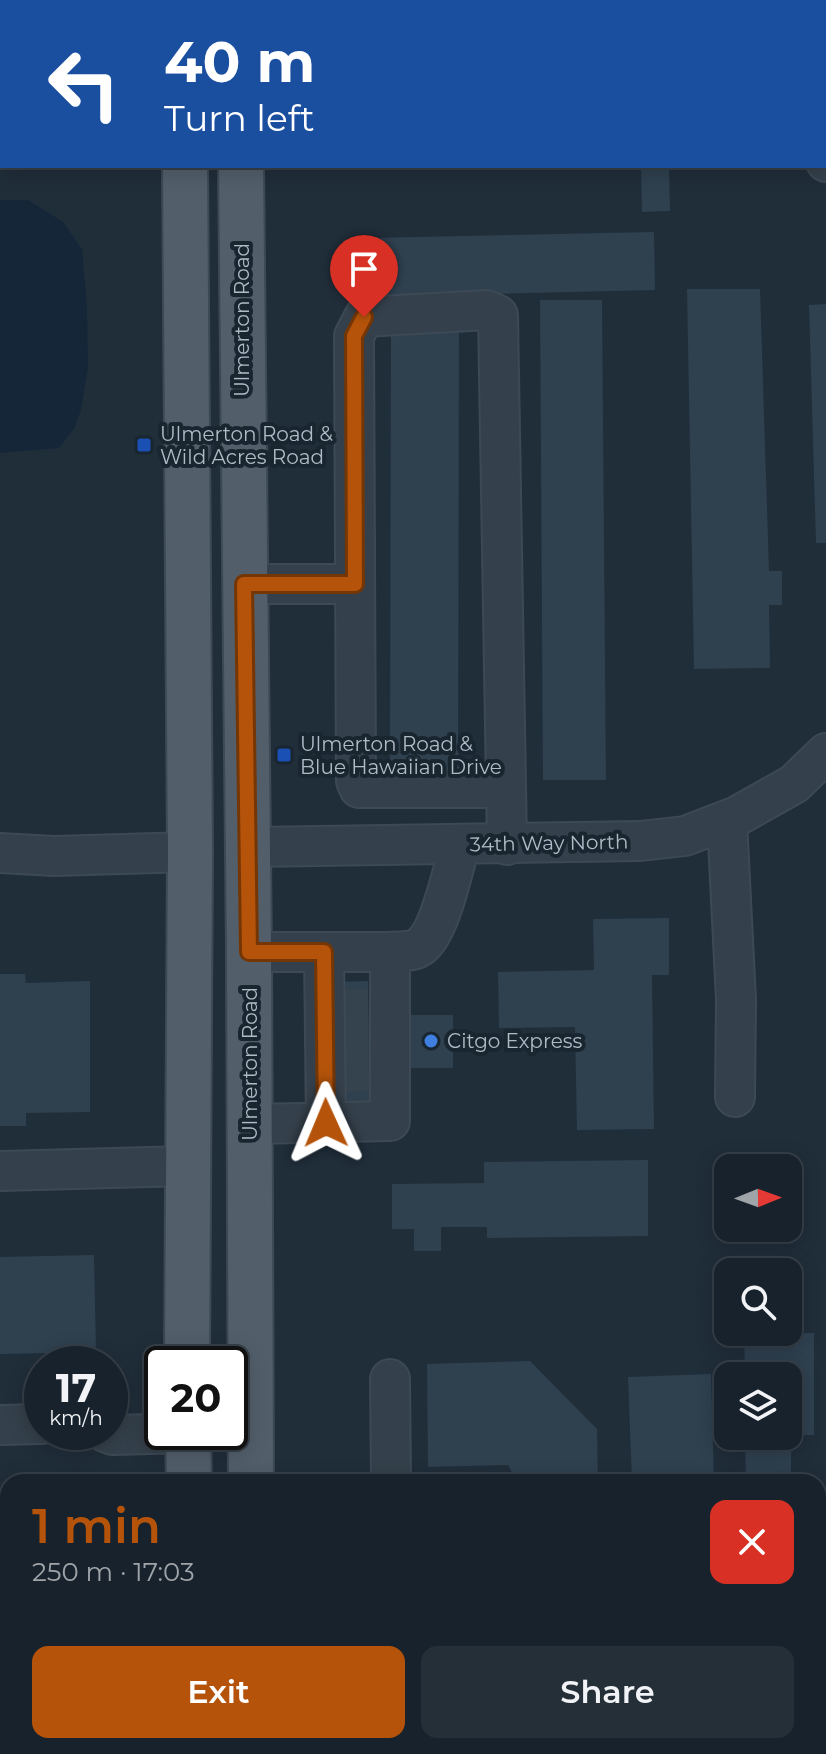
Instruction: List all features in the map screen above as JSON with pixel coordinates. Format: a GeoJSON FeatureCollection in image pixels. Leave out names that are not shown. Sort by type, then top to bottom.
{"type":"FeatureCollection","features":[{"type":"Feature","properties":{"kind":"main road"},"geometry":{"type":"LineString","coordinates":[[185,168],[190,852],[187,1346]]}},
{"type":"Feature","properties":{"kind":"main road","name":"Ulmerton Road"},"geometry":{"type":"LineString","coordinates":[[241,168],[251,1474]]}},
{"type":"Feature","properties":{"kind":"main road"},"geometry":{"type":"LineString","coordinates":[[188,1241],[214,1346]]}},
{"type":"Feature","properties":{"kind":"main road"},"geometry":{"type":"LineString","coordinates":[[188,1450],[189,1474]]}},
{"type":"Feature","properties":{"kind":"main road"},"geometry":{"type":"LineString","coordinates":[[217,1450],[218,1474]]}},
{"type":"Feature","properties":{"kind":"street"},"geometry":{"type":"LineString","coordinates":[[506,788],[359,788],[356,781],[354,336],[364,317],[487,310],[498,315],[507,845]]}},
{"type":"Feature","properties":{"kind":"street"},"geometry":{"type":"LineString","coordinates":[[244,584],[355,584]]}},
{"type":"Feature","properties":{"kind":"street","name":"34th Way North"},"geometry":{"type":"LineString","coordinates":[[248,847],[507,845],[655,840],[685,836],[727,820],[794,784],[826,753]]}},
{"type":"Feature","properties":{"kind":"street"},"geometry":{"type":"LineString","coordinates":[[727,820],[736,1000],[735,1097]]}},
{"type":"Feature","properties":{"kind":"street"},"geometry":{"type":"LineString","coordinates":[[249,952],[390,952],[419,949],[439,917],[460,845]]}},
{"type":"Feature","properties":{"kind":"street"},"geometry":{"type":"LineString","coordinates":[[0,853],[54,856],[190,852]]}},
{"type":"Feature","properties":{"kind":"street"},"geometry":{"type":"LineString","coordinates":[[250,1124],[390,1121],[355,1039],[324,952]]}},
{"type":"Feature","properties":{"kind":"street"},"geometry":{"type":"LineString","coordinates":[[326,1123],[390,952]]}},
{"type":"Feature","properties":{"kind":"street"},"geometry":{"type":"LineString","coordinates":[[0,1171],[188,1166]]}},
{"type":"Feature","properties":{"kind":"street"},"geometry":{"type":"LineString","coordinates":[[390,1379],[391,1474]]}},
{"type":"Feature","properties":{"kind":"street"},"geometry":{"type":"LineString","coordinates":[[0,1425],[24,1424]]}},
{"type":"Feature","properties":{"kind":"water"},"geometry":{"type":"Polygon","coordinates":[[[0,200],[28,200],[63,222],[82,249],[88,367],[81,410],[74,429],[59,448],[0,453],[0,200]]]}},
{"type":"Feature","properties":{"kind":"building"},"geometry":{"type":"Polygon","coordinates":[[[641,168],[669,168],[670,211],[642,212],[641,168]]]}},
{"type":"Feature","properties":{"kind":"building"},"geometry":{"type":"Polygon","coordinates":[[[654,232],[655,290],[371,297],[369,238],[654,232]]]}},
{"type":"Feature","properties":{"kind":"building"},"geometry":{"type":"Polygon","coordinates":[[[687,289],[760,289],[769,571],[782,571],[782,605],[769,605],[770,668],[694,669],[687,289]]]}},
{"type":"Feature","properties":{"kind":"building"},"geometry":{"type":"Polygon","coordinates":[[[540,300],[602,300],[606,780],[543,780],[540,300]]]}},
{"type":"Feature","properties":{"kind":"building"},"geometry":{"type":"Polygon","coordinates":[[[826,304],[826,543],[816,543],[809,305],[826,304]]]}},
{"type":"Feature","properties":{"kind":"building"},"geometry":{"type":"Polygon","coordinates":[[[391,324],[459,324],[458,779],[390,778],[391,324]]]}},
{"type":"Feature","properties":{"kind":"building"},"geometry":{"type":"Polygon","coordinates":[[[669,918],[669,975],[652,975],[654,1129],[577,1130],[575,1027],[499,1028],[498,972],[594,970],[593,919],[669,918]]]}},
{"type":"Feature","properties":{"kind":"building"},"geometry":{"type":"Polygon","coordinates":[[[0,974],[25,974],[26,983],[90,981],[90,1112],[26,1113],[26,1126],[0,1126],[0,974]]]}},
{"type":"Feature","properties":{"kind":"building"},"geometry":{"type":"Polygon","coordinates":[[[368,981],[370,1102],[338,1103],[336,982],[368,981]]]}},
{"type":"Feature","properties":{"kind":"building","name":"Citgo Express"},"geometry":{"type":"Polygon","coordinates":[[[410,1015],[453,1015],[453,1068],[410,1068],[410,1015]]]}},
{"type":"Feature","properties":{"kind":"building"},"geometry":{"type":"Polygon","coordinates":[[[648,1160],[648,1236],[487,1238],[487,1227],[441,1227],[441,1251],[414,1251],[414,1229],[392,1229],[392,1184],[484,1183],[484,1162],[648,1160]]]}},
{"type":"Feature","properties":{"kind":"building"},"geometry":{"type":"Polygon","coordinates":[[[94,1255],[96,1346],[24,1346],[24,1354],[0,1354],[0,1257],[94,1255]]]}},
{"type":"Feature","properties":{"kind":"building"},"geometry":{"type":"Polygon","coordinates":[[[802,1333],[814,1333],[814,1435],[802,1435],[802,1362],[745,1362],[744,1346],[802,1346],[802,1333]]]}},
{"type":"Feature","properties":{"kind":"building"},"geometry":{"type":"Polygon","coordinates":[[[530,1361],[597,1429],[598,1474],[513,1474],[508,1465],[428,1467],[427,1364],[530,1361]]]}},
{"type":"Feature","properties":{"kind":"building"},"geometry":{"type":"Polygon","coordinates":[[[711,1374],[714,1474],[632,1474],[628,1377],[711,1374]]]}},
{"type":"Feature","properties":{"kind":"building"},"geometry":{"type":"Polygon","coordinates":[[[745,1450],[791,1450],[791,1474],[746,1474],[745,1450]]]}},
{"type":"Feature","properties":{"kind":"tunnel"},"geometry":{"type":"LineString","coordinates":[[336,1009],[368,1008]]}},
{"type":"Feature","properties":{"kind":"tunnel"},"geometry":{"type":"LineString","coordinates":[[337,1036],[368,1036]]}},
{"type":"Feature","properties":{"kind":"tunnel"},"geometry":{"type":"LineString","coordinates":[[337,1073],[369,1072]]}},
{"type":"Feature","properties":{"kind":"place","name":"Ulmerton Road & Wild Acres Road"},"geometry":{"type":"Point","coordinates":[144,445]}},
{"type":"Feature","properties":{"kind":"place","name":"Ulmerton Road & Blue Hawaiian Drive"},"geometry":{"type":"Point","coordinates":[284,755]}},
{"type":"Feature","properties":{"kind":"place","name":"Citgo Express"},"geometry":{"type":"Point","coordinates":[431,1041]}},
{"type":"Feature","properties":{"kind":"route"},"geometry":{"type":"LineString","coordinates":[[326,1123],[324,952],[249,952],[244,584],[355,584],[354,336],[364,317]]}}]}
